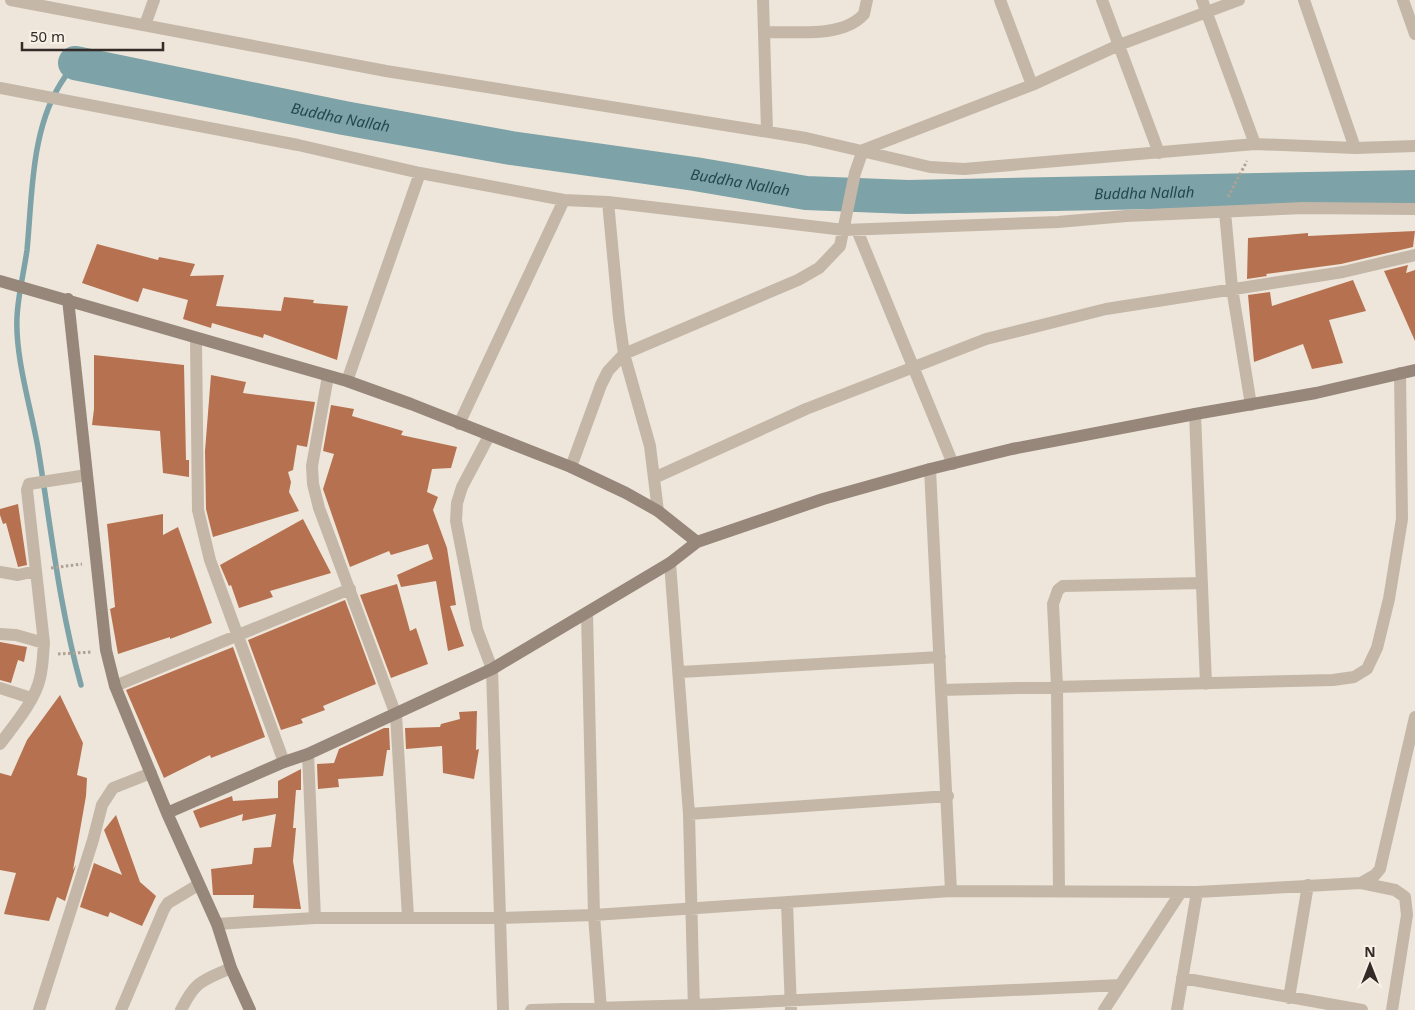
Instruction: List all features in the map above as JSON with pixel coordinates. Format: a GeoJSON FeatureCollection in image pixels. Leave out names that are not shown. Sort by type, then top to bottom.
{"type":"FeatureCollection","features":[{"type":"Feature","properties":{"kind":"street"},"geometry":{"type":"LineString","coordinates":[[11,0],[386,72],[767,131],[863,150],[930,167],[964,168],[1255,144],[1355,148],[1415,146]]}},
{"type":"Feature","properties":{"kind":"street"},"geometry":{"type":"LineString","coordinates":[[146,25],[154,0]]}},
{"type":"Feature","properties":{"kind":"street"},"geometry":{"type":"LineString","coordinates":[[763,0],[767,131]]}},
{"type":"Feature","properties":{"kind":"street"},"geometry":{"type":"LineString","coordinates":[[764,32],[824,30],[848,26],[864,14],[867,0]]}},
{"type":"Feature","properties":{"kind":"street"},"geometry":{"type":"LineString","coordinates":[[1000,0],[1032,84]]}},
{"type":"Feature","properties":{"kind":"street"},"geometry":{"type":"LineString","coordinates":[[1102,0],[1159,153]]}},
{"type":"Feature","properties":{"kind":"street"},"geometry":{"type":"LineString","coordinates":[[1202,0],[1255,144]]}},
{"type":"Feature","properties":{"kind":"street"},"geometry":{"type":"LineString","coordinates":[[571,467],[601,384],[608,371],[624,354],[750,302],[819,268],[840,246],[849,227],[855,173],[863,150],[1032,84],[1119,45],[1239,0]]}},
{"type":"Feature","properties":{"kind":"street"},"geometry":{"type":"LineString","coordinates":[[1304,0],[1355,148]]}},
{"type":"Feature","properties":{"kind":"street"},"geometry":{"type":"LineString","coordinates":[[1403,0],[1415,34]]}},
{"type":"Feature","properties":{"kind":"street"},"geometry":{"type":"LineString","coordinates":[[0,88],[298,145],[420,173],[564,200],[608,202],[849,227],[1058,222],[1226,206],[1415,209]]}},
{"type":"Feature","properties":{"kind":"street"},"geometry":{"type":"LineString","coordinates":[[347,381],[420,173]]}},
{"type":"Feature","properties":{"kind":"street"},"geometry":{"type":"LineString","coordinates":[[459,424],[564,200]]}},
{"type":"Feature","properties":{"kind":"street"},"geometry":{"type":"LineString","coordinates":[[608,202],[624,354],[650,446],[658,511]]}},
{"type":"Feature","properties":{"kind":"street"},"geometry":{"type":"LineString","coordinates":[[1226,206],[1232,288],[1251,405]]}},
{"type":"Feature","properties":{"kind":"street"},"geometry":{"type":"LineString","coordinates":[[849,227],[914,367],[953,464]]}},
{"type":"Feature","properties":{"kind":"street"},"geometry":{"type":"LineString","coordinates":[[654,478],[806,410],[986,339],[1106,309],[1343,272],[1415,255]]}},
{"type":"Feature","properties":{"kind":"street"},"geometry":{"type":"LineString","coordinates":[[0,281],[38,290],[196,339],[347,381],[571,467],[658,511],[697,542]]}},
{"type":"Feature","properties":{"kind":"street"},"geometry":{"type":"LineString","coordinates":[[68,299],[106,650],[115,686],[167,813],[217,924],[226,970],[250,1010]]}},
{"type":"Feature","properties":{"kind":"street"},"geometry":{"type":"LineString","coordinates":[[196,339],[198,510],[210,560],[284,762]]}},
{"type":"Feature","properties":{"kind":"street"},"geometry":{"type":"LineString","coordinates":[[167,813],[284,762],[308,754],[492,669],[670,563],[697,542],[823,499],[930,469],[1012,450],[1195,414],[1316,393],[1415,370]]}},
{"type":"Feature","properties":{"kind":"street"},"geometry":{"type":"LineString","coordinates":[[941,690],[1333,680],[1354,677],[1367,669],[1377,648],[1389,599],[1402,519],[1400,373]]}},
{"type":"Feature","properties":{"kind":"street"},"geometry":{"type":"LineString","coordinates":[[328,376],[312,466],[313,484],[319,508],[396,715],[408,917]]}},
{"type":"Feature","properties":{"kind":"street"},"geometry":{"type":"LineString","coordinates":[[1195,414],[1206,684]]}},
{"type":"Feature","properties":{"kind":"street"},"geometry":{"type":"LineString","coordinates":[[489,436],[462,487],[457,502],[456,521],[477,629],[492,669],[503,1010]]}},
{"type":"Feature","properties":{"kind":"street"},"geometry":{"type":"LineString","coordinates":[[930,469],[948,796],[951,892]]}},
{"type":"Feature","properties":{"kind":"street"},"geometry":{"type":"LineString","coordinates":[[0,744],[31,698],[40,678],[44,643],[40,570],[26,497],[29,484],[87,475]]}},
{"type":"Feature","properties":{"kind":"street"},"geometry":{"type":"LineString","coordinates":[[1402,519],[1415,516]]}},
{"type":"Feature","properties":{"kind":"street"},"geometry":{"type":"LineString","coordinates":[[670,563],[680,672],[689,814],[694,1008]]}},
{"type":"Feature","properties":{"kind":"street"},"geometry":{"type":"LineString","coordinates":[[0,572],[18,575],[40,570]]}},
{"type":"Feature","properties":{"kind":"street"},"geometry":{"type":"LineString","coordinates":[[1059,891],[1057,687],[1053,604],[1058,590],[1063,586],[1202,583]]}},
{"type":"Feature","properties":{"kind":"street"},"geometry":{"type":"LineString","coordinates":[[115,686],[350,589]]}},
{"type":"Feature","properties":{"kind":"street"},"geometry":{"type":"LineString","coordinates":[[587,613],[594,915],[600,1009]]}},
{"type":"Feature","properties":{"kind":"street"},"geometry":{"type":"LineString","coordinates":[[0,634],[16,634],[44,643]]}},
{"type":"Feature","properties":{"kind":"street"},"geometry":{"type":"LineString","coordinates":[[680,672],[940,657]]}},
{"type":"Feature","properties":{"kind":"street"},"geometry":{"type":"LineString","coordinates":[[0,688],[31,698]]}},
{"type":"Feature","properties":{"kind":"street"},"geometry":{"type":"LineString","coordinates":[[1360,883],[1375,875],[1380,869],[1411,748],[1415,717]]}},
{"type":"Feature","properties":{"kind":"street"},"geometry":{"type":"LineString","coordinates":[[308,754],[315,918]]}},
{"type":"Feature","properties":{"kind":"street"},"geometry":{"type":"LineString","coordinates":[[39,1010],[93,840],[102,805],[113,788],[151,773]]}},
{"type":"Feature","properties":{"kind":"street"},"geometry":{"type":"LineString","coordinates":[[689,814],[948,796]]}},
{"type":"Feature","properties":{"kind":"street"},"geometry":{"type":"LineString","coordinates":[[217,924],[315,918],[500,918],[594,915],[951,892],[1197,892],[1360,883],[1401,892],[1407,902],[1411,916],[1392,1010]]}},
{"type":"Feature","properties":{"kind":"street"},"geometry":{"type":"LineString","coordinates":[[121,1010],[168,903],[198,885]]}},
{"type":"Feature","properties":{"kind":"street"},"geometry":{"type":"LineString","coordinates":[[1289,998],[1308,885]]}},
{"type":"Feature","properties":{"kind":"street"},"geometry":{"type":"LineString","coordinates":[[1104,1010],[1181,892]]}},
{"type":"Feature","properties":{"kind":"street"},"geometry":{"type":"LineString","coordinates":[[1177,1010],[1197,892]]}},
{"type":"Feature","properties":{"kind":"street"},"geometry":{"type":"LineString","coordinates":[[787,903],[791,1005]]}},
{"type":"Feature","properties":{"kind":"street"},"geometry":{"type":"LineString","coordinates":[[181,1010],[192,989],[198,983],[226,970]]}},
{"type":"Feature","properties":{"kind":"street"},"geometry":{"type":"LineString","coordinates":[[1182,978],[1289,998],[1306,1006],[1362,1010]]}},
{"type":"Feature","properties":{"kind":"street"},"geometry":{"type":"LineString","coordinates":[[531,1010],[791,1005],[1120,985]]}},
{"type":"Feature","properties":{"kind":"path"},"geometry":{"type":"LineString","coordinates":[[1226,206],[1244,166]]}},
{"type":"Feature","properties":{"kind":"path"},"geometry":{"type":"LineString","coordinates":[[40,570],[68,566]]}},
{"type":"Feature","properties":{"kind":"path"},"geometry":{"type":"LineString","coordinates":[[58,654],[82,654]]}},
{"type":"Feature","properties":{"kind":"building"},"geometry":{"type":"Polygon","coordinates":[[[1415,231],[1413,247],[1341,264],[1266,274],[1267,276],[1247,279],[1248,238],[1308,233],[1308,236],[1415,231]]]}},
{"type":"Feature","properties":{"kind":"building"},"geometry":{"type":"Polygon","coordinates":[[[97,244],[158,260],[159,257],[195,264],[190,276],[224,275],[216,306],[281,311],[284,297],[314,300],[313,303],[348,306],[337,360],[264,334],[263,338],[212,323],[211,328],[183,319],[188,300],[143,288],[138,302],[82,283],[97,244]]]}},
{"type":"Feature","properties":{"kind":"building"},"geometry":{"type":"Polygon","coordinates":[[[1408,265],[1406,273],[1415,270],[1415,341],[1384,271],[1408,265]]]}},
{"type":"Feature","properties":{"kind":"building"},"geometry":{"type":"Polygon","coordinates":[[[1353,280],[1366,311],[1329,320],[1343,363],[1312,369],[1303,344],[1254,362],[1248,295],[1270,292],[1272,306],[1353,280]]]}},
{"type":"Feature","properties":{"kind":"building"},"geometry":{"type":"Polygon","coordinates":[[[94,355],[184,365],[186,460],[189,460],[189,477],[163,473],[160,431],[92,425],[94,409],[94,355]]]}},
{"type":"Feature","properties":{"kind":"building"},"geometry":{"type":"Polygon","coordinates":[[[211,375],[246,382],[243,393],[315,402],[307,447],[297,445],[293,470],[288,472],[291,482],[289,492],[299,511],[213,537],[206,509],[205,451],[211,375]]]}},
{"type":"Feature","properties":{"kind":"building"},"geometry":{"type":"Polygon","coordinates":[[[331,405],[354,409],[352,416],[403,431],[401,435],[457,447],[451,468],[432,469],[427,492],[438,497],[433,510],[447,548],[456,605],[450,606],[464,646],[448,651],[436,581],[401,587],[397,575],[433,559],[428,544],[391,555],[389,551],[350,567],[323,489],[334,454],[323,451],[331,405]]]}},
{"type":"Feature","properties":{"kind":"building"},"geometry":{"type":"Polygon","coordinates":[[[18,504],[27,565],[18,567],[6,523],[3,524],[0,515],[0,509],[18,504]]]}},
{"type":"Feature","properties":{"kind":"building"},"geometry":{"type":"Polygon","coordinates":[[[163,514],[163,535],[178,527],[212,623],[170,639],[170,637],[118,654],[110,609],[115,607],[107,524],[163,514]]]}},
{"type":"Feature","properties":{"kind":"building"},"geometry":{"type":"Polygon","coordinates":[[[303,519],[331,573],[270,591],[273,597],[239,608],[231,585],[229,586],[220,565],[303,519]]]}},
{"type":"Feature","properties":{"kind":"building"},"geometry":{"type":"Polygon","coordinates":[[[397,584],[410,631],[416,628],[428,664],[391,678],[360,595],[397,584]]]}},
{"type":"Feature","properties":{"kind":"building"},"geometry":{"type":"Polygon","coordinates":[[[345,600],[376,684],[323,706],[325,710],[301,719],[303,723],[281,730],[248,640],[345,600]]]}},
{"type":"Feature","properties":{"kind":"building"},"geometry":{"type":"Polygon","coordinates":[[[0,642],[27,647],[24,662],[18,660],[11,683],[0,680],[0,642]]]}},
{"type":"Feature","properties":{"kind":"building"},"geometry":{"type":"Polygon","coordinates":[[[233,647],[265,737],[211,758],[210,755],[164,778],[126,690],[233,647]]]}},
{"type":"Feature","properties":{"kind":"building"},"geometry":{"type":"Polygon","coordinates":[[[60,695],[83,743],[77,775],[87,778],[86,796],[73,870],[76,865],[65,901],[57,897],[49,921],[4,914],[16,873],[0,870],[0,773],[11,776],[27,740],[60,695]]]}},
{"type":"Feature","properties":{"kind":"building"},"geometry":{"type":"Polygon","coordinates":[[[477,711],[476,750],[479,749],[474,779],[443,773],[442,746],[406,749],[405,728],[440,727],[441,724],[460,719],[459,712],[477,711]]]}},
{"type":"Feature","properties":{"kind":"building"},"geometry":{"type":"Polygon","coordinates":[[[384,728],[389,728],[390,750],[387,750],[383,776],[338,779],[339,787],[318,789],[317,764],[334,763],[339,749],[384,728]]]}},
{"type":"Feature","properties":{"kind":"building"},"geometry":{"type":"Polygon","coordinates":[[[301,769],[301,790],[296,790],[293,828],[296,828],[293,861],[301,909],[253,908],[254,895],[213,895],[211,869],[252,864],[254,848],[271,847],[276,814],[242,821],[243,814],[200,828],[193,811],[232,796],[233,801],[278,798],[278,781],[301,769]]]}},
{"type":"Feature","properties":{"kind":"building"},"geometry":{"type":"Polygon","coordinates":[[[116,815],[140,882],[156,896],[142,926],[110,912],[108,917],[80,907],[94,863],[122,875],[104,830],[116,815]]]}},
{"type":"Feature","properties":{"kind":"waterway"},"geometry":{"type":"LineString","coordinates":[[75,63],[60,85],[49,106],[42,126],[34,167],[27,250],[20,292],[17,332],[18,349],[38,448],[61,596],[81,685]]}},
{"type":"Feature","properties":{"kind":"waterway","name":"Buddha Nallah"},"geometry":{"type":"LineString","coordinates":[[75,63],[344,118],[511,148],[695,174],[806,193],[908,197],[1415,187]]}}]}
